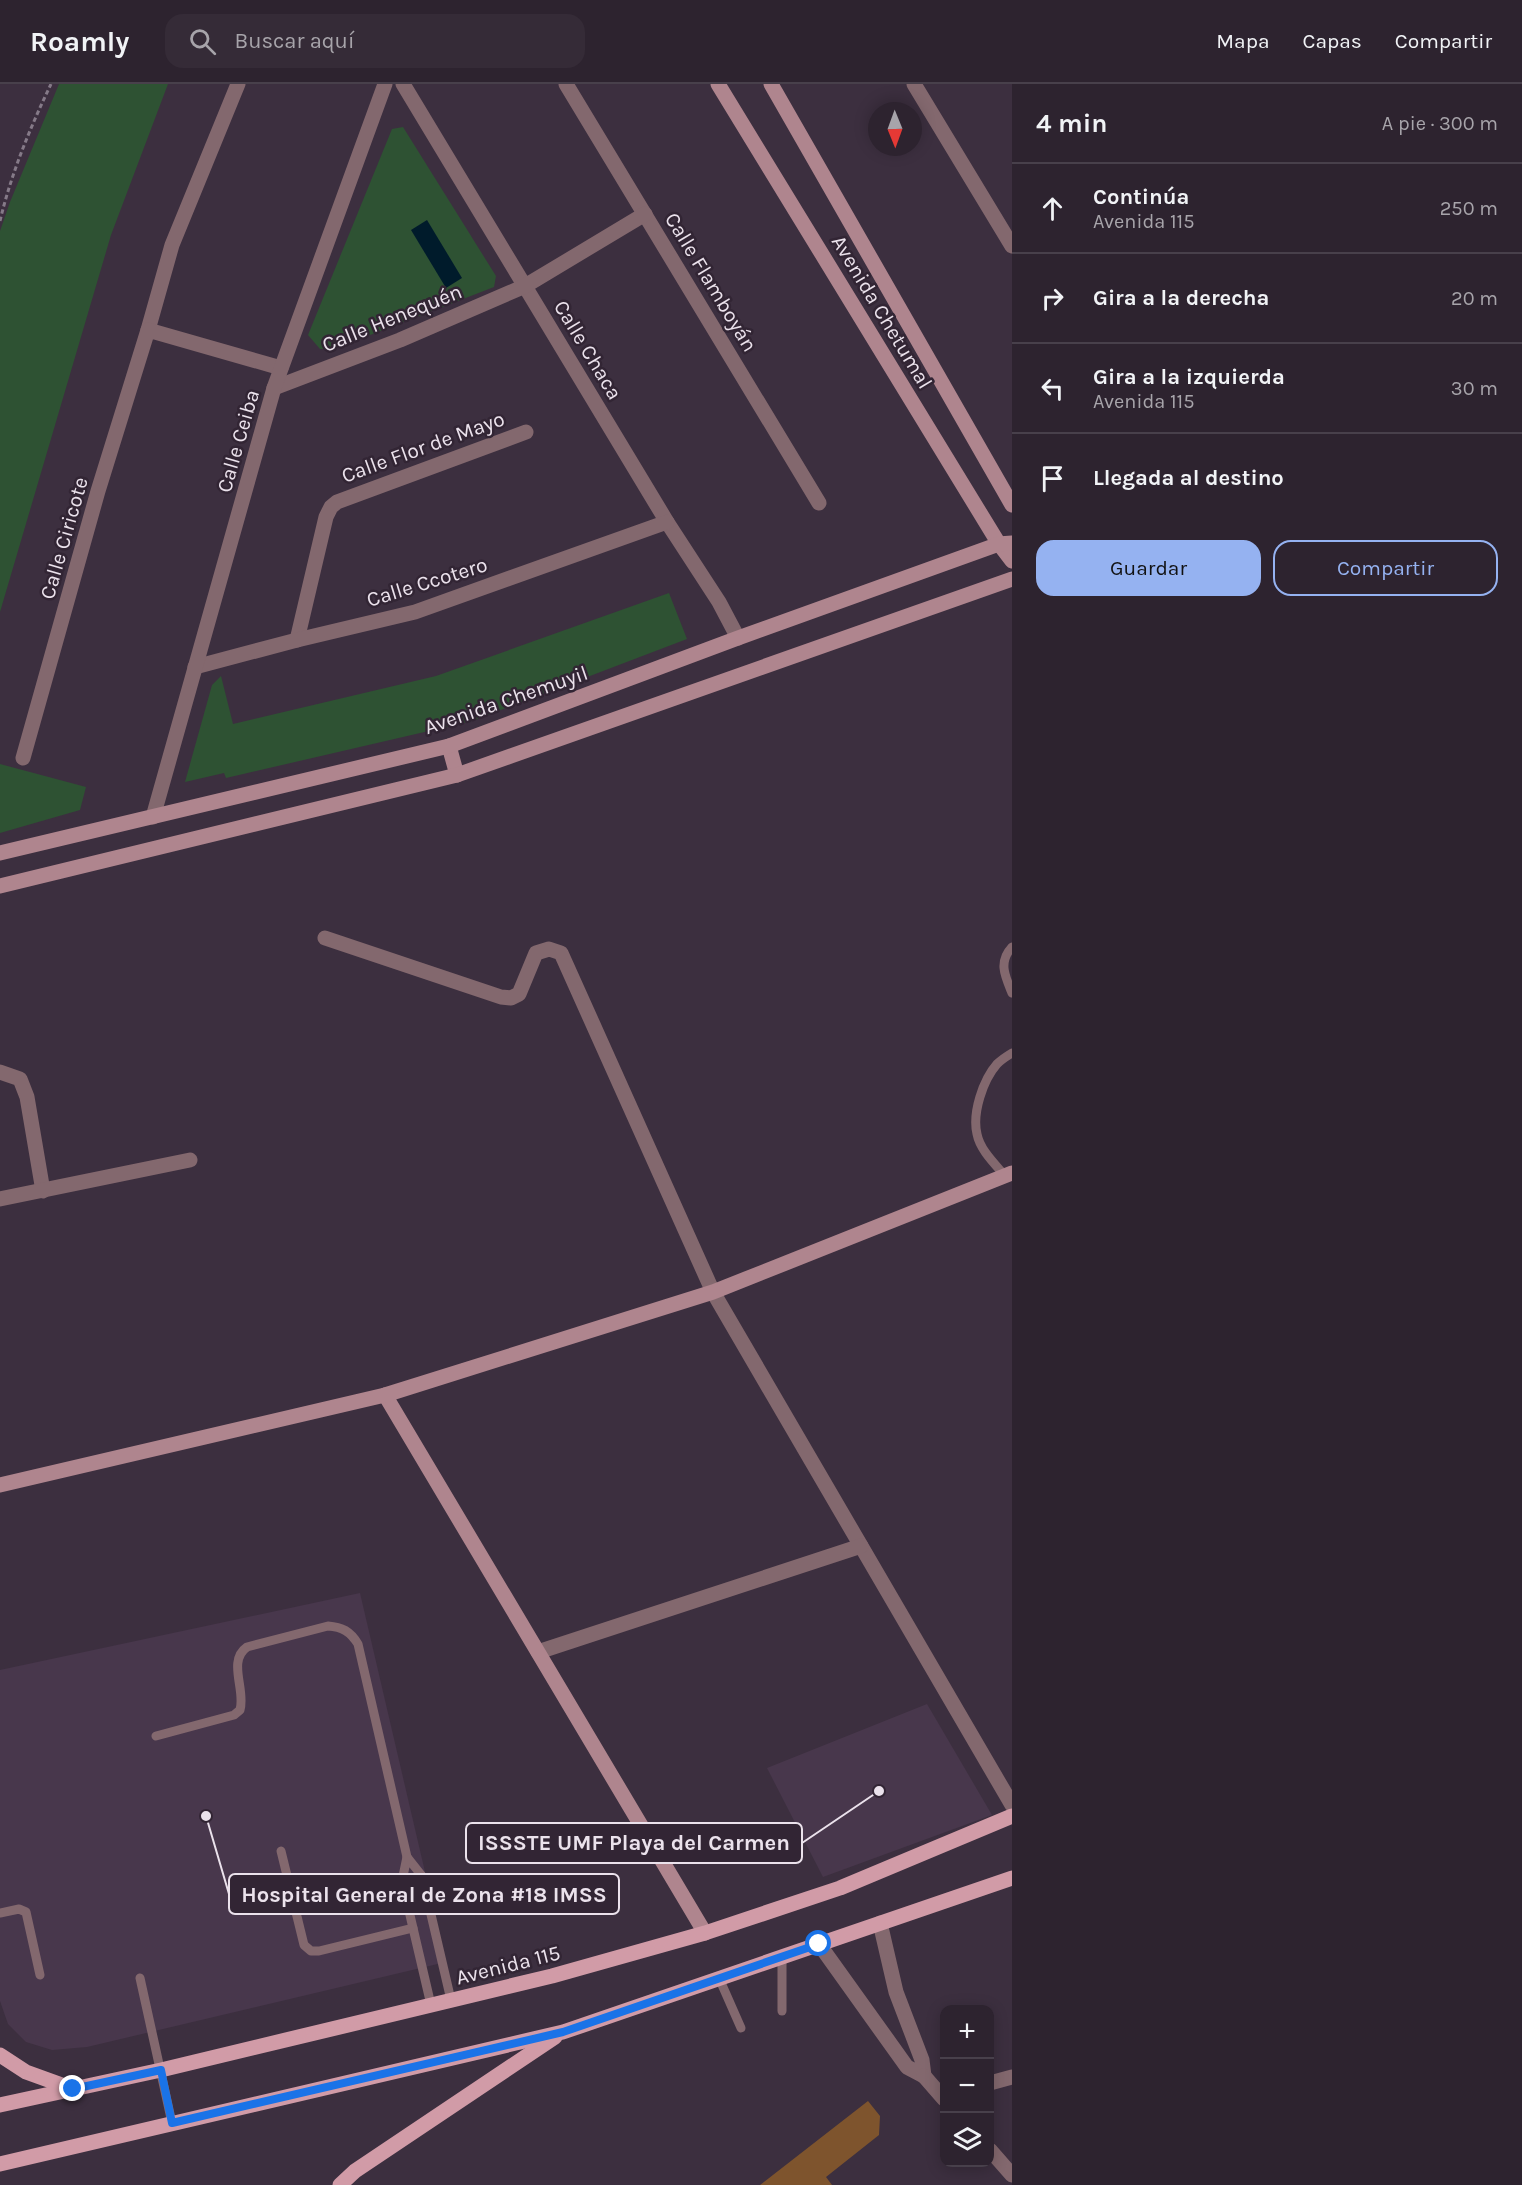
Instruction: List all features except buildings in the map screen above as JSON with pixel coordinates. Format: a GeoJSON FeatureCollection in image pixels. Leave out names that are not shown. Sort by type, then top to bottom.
{"type":"FeatureCollection","features":[{"type":"Feature","properties":{"kind":"main road","name":"Avenida Chetumal"},"geometry":{"type":"LineString","coordinates":[[718,84],[1005,544],[1012,561]]}},
{"type":"Feature","properties":{"kind":"main road","name":"Avenida Chetumal"},"geometry":{"type":"LineString","coordinates":[[771,84],[1012,505]]}},
{"type":"Feature","properties":{"kind":"main road","name":"Avenida Chemuyil"},"geometry":{"type":"LineString","coordinates":[[0,853],[449,746],[738,638],[1005,544]]}},
{"type":"Feature","properties":{"kind":"main road"},"geometry":{"type":"LineString","coordinates":[[0,886],[457,775],[1012,579]]}},
{"type":"Feature","properties":{"kind":"main road"},"geometry":{"type":"LineString","coordinates":[[449,746],[457,775]]}},
{"type":"Feature","properties":{"kind":"main road"},"geometry":{"type":"LineString","coordinates":[[0,1485],[385,1395],[713,1292],[1009,1175]]}},
{"type":"Feature","properties":{"kind":"main road"},"geometry":{"type":"LineString","coordinates":[[385,1395],[705,1933]]}},
{"type":"Feature","properties":{"kind":"main road","name":"Avenida 115"},"geometry":{"type":"LineString","coordinates":[[0,2105],[161,2070],[552,1976],[705,1933],[840,1888],[1012,1816]]}},
{"type":"Feature","properties":{"kind":"main road"},"geometry":{"type":"LineString","coordinates":[[0,2164],[563,2032],[1012,1878]]}},
{"type":"Feature","properties":{"kind":"main road"},"geometry":{"type":"LineString","coordinates":[[340,2185],[355,2171],[563,2032]]}},
{"type":"Feature","properties":{"kind":"main road"},"geometry":{"type":"LineString","coordinates":[[0,2055],[26,2072],[73,2089]]}},
{"type":"Feature","properties":{"kind":"street","name":"Calle Ciricote"},"geometry":{"type":"LineString","coordinates":[[23,758],[98,491],[172,245],[238,84]]}},
{"type":"Feature","properties":{"kind":"street","name":"Calle Ceiba"},"geometry":{"type":"LineString","coordinates":[[153,817],[274,388],[385,84]]}},
{"type":"Feature","properties":{"kind":"street","name":"Calle Chaca"},"geometry":{"type":"LineString","coordinates":[[403,84],[667,522],[719,602],[738,638]]}},
{"type":"Feature","properties":{"kind":"street","name":"Calle Flamboyán"},"geometry":{"type":"LineString","coordinates":[[566,84],[819,503]]}},
{"type":"Feature","properties":{"kind":"street"},"geometry":{"type":"LineString","coordinates":[[914,84],[1012,246]]}},
{"type":"Feature","properties":{"kind":"street","name":"Calle Henequén"},"geometry":{"type":"LineString","coordinates":[[274,388],[400,340],[525,286],[645,214]]}},
{"type":"Feature","properties":{"kind":"street"},"geometry":{"type":"LineString","coordinates":[[148,330],[281,368]]}},
{"type":"Feature","properties":{"kind":"street","name":"Calle Flor de Mayo"},"geometry":{"type":"LineString","coordinates":[[297,640],[326,517],[331,507],[337,502],[526,432]]}},
{"type":"Feature","properties":{"kind":"street","name":"Calle Ccotero"},"geometry":{"type":"LineString","coordinates":[[195,667],[415,612],[667,522]]}},
{"type":"Feature","properties":{"kind":"street"},"geometry":{"type":"LineString","coordinates":[[325,938],[501,998],[511,998],[519,994],[536,953],[549,949],[561,953],[713,1292],[1012,1805]]}},
{"type":"Feature","properties":{"kind":"street"},"geometry":{"type":"LineString","coordinates":[[0,1072],[20,1079],[27,1097],[43,1191]]}},
{"type":"Feature","properties":{"kind":"street"},"geometry":{"type":"LineString","coordinates":[[0,1199],[190,1160]]}},
{"type":"Feature","properties":{"kind":"street"},"geometry":{"type":"LineString","coordinates":[[538,1652],[861,1546]]}},
{"type":"Feature","properties":{"kind":"street"},"geometry":{"type":"LineString","coordinates":[[880,1923],[896,1992],[922,2060],[924,2076]]}},
{"type":"Feature","properties":{"kind":"street"},"geometry":{"type":"LineString","coordinates":[[819,1944],[907,2067],[924,2076],[940,2094]]}},
{"type":"Feature","properties":{"kind":"street"},"geometry":{"type":"LineString","coordinates":[[994,2082],[1012,2077]]}},
{"type":"Feature","properties":{"kind":"street"},"geometry":{"type":"LineString","coordinates":[[994,2155],[1012,2175]]}},
{"type":"Feature","properties":{"kind":"lane"},"geometry":{"type":"LineString","coordinates":[[1012,947],[1007,952],[1003,963],[1005,977],[1012,993]]}},
{"type":"Feature","properties":{"kind":"lane"},"geometry":{"type":"LineString","coordinates":[[1009,1175],[984,1151],[976,1134],[976,1108],[983,1088],[997,1064],[1012,1053]]}},
{"type":"Feature","properties":{"kind":"lane"},"geometry":{"type":"LineString","coordinates":[[156,1736],[234,1715],[240,1710],[242,1695],[237,1662],[240,1652],[247,1647],[328,1626],[340,1627],[351,1633],[358,1644],[407,1857],[402,1881],[431,2005]]}},
{"type":"Feature","properties":{"kind":"lane"},"geometry":{"type":"LineString","coordinates":[[281,1851],[304,1945],[311,1951],[413,1928]]}},
{"type":"Feature","properties":{"kind":"lane"},"geometry":{"type":"LineString","coordinates":[[407,1857],[422,1876],[451,2000]]}},
{"type":"Feature","properties":{"kind":"lane"},"geometry":{"type":"LineString","coordinates":[[294,1908],[422,1876]]}},
{"type":"Feature","properties":{"kind":"lane"},"geometry":{"type":"LineString","coordinates":[[0,1913],[19,1909],[26,1912],[40,1975]]}},
{"type":"Feature","properties":{"kind":"lane"},"geometry":{"type":"LineString","coordinates":[[782,1957],[782,2011]]}},
{"type":"Feature","properties":{"kind":"lane"},"geometry":{"type":"LineString","coordinates":[[140,1978],[172,2123]]}},
{"type":"Feature","properties":{"kind":"lane"},"geometry":{"type":"LineString","coordinates":[[719,1978],[741,2028]]}},
{"type":"Feature","properties":{"kind":"path"},"geometry":{"type":"LineString","coordinates":[[0,221],[8,187],[30,129],[51,84]]}},
{"type":"Feature","properties":{"kind":"shaded area"},"geometry":{"type":"Polygon","coordinates":[[[360,1593],[446,1962],[87,2047],[52,2050],[26,2042],[8,2024],[0,2001],[0,1670],[360,1593]]]}},
{"type":"Feature","properties":{"kind":"shaded area"},"geometry":{"type":"Polygon","coordinates":[[[927,1704],[992,1815],[823,1877],[767,1768],[927,1704]]]}},
{"type":"Feature","properties":{"kind":"green space"},"geometry":{"type":"Polygon","coordinates":[[[59,84],[168,84],[111,235],[0,612],[0,231],[59,84]]]}},
{"type":"Feature","properties":{"kind":"green space"},"geometry":{"type":"Polygon","coordinates":[[[403,127],[496,276],[494,287],[334,349],[320,349],[308,335],[392,129],[403,127]]]}},
{"type":"Feature","properties":{"kind":"green space"},"geometry":{"type":"Polygon","coordinates":[[[669,593],[687,639],[472,721],[226,778],[224,773],[185,782],[212,685],[221,676],[233,724],[436,676],[669,593]]]}},
{"type":"Feature","properties":{"kind":"green space"},"geometry":{"type":"Polygon","coordinates":[[[0,764],[86,787],[80,810],[0,833],[0,764]]]}},
{"type":"Feature","properties":{"kind":"water"},"geometry":{"type":"Polygon","coordinates":[[[427,220],[462,278],[446,288],[411,230],[427,220]]]}},
{"type":"Feature","properties":{"kind":"place","name":"ISSSTE UMF Playa del Carmen"},"geometry":{"type":"Point","coordinates":[879,1791]}},
{"type":"Feature","properties":{"kind":"place","name":"Hospital General de Zona #18 IMSS"},"geometry":{"type":"Point","coordinates":[206,1816]}},
{"type":"Feature","properties":{"kind":"route"},"geometry":{"type":"LineString","coordinates":[[73,2089],[161,2070],[172,2123],[563,2032],[819,1944]]}}]}
